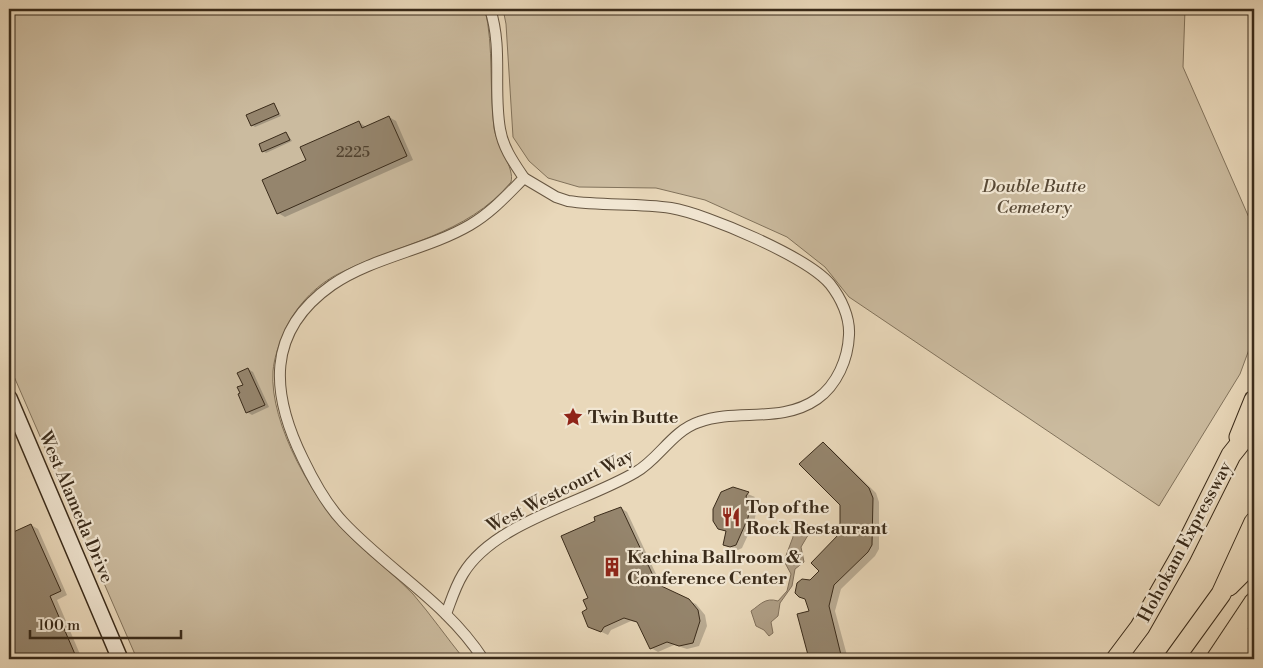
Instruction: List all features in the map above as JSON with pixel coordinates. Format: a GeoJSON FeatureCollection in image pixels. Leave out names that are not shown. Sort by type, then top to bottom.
{"type":"FeatureCollection","features":[{"type":"Feature","properties":{"kind":"highway"},"geometry":{"type":"LineString","coordinates":[[1231,454],[1254,400]]}},
{"type":"Feature","properties":{"kind":"highway","name":"Hohokam Expressway"},"geometry":{"type":"LineString","coordinates":[[1116,659],[1140,627],[1181,555],[1231,454],[1254,426]]}},
{"type":"Feature","properties":{"kind":"highway"},"geometry":{"type":"LineString","coordinates":[[1221,594],[1254,522]]}},
{"type":"Feature","properties":{"kind":"highway"},"geometry":{"type":"LineString","coordinates":[[1174,659],[1221,594],[1254,561]]}},
{"type":"Feature","properties":{"kind":"highway"},"geometry":{"type":"LineString","coordinates":[[1216,659],[1254,602]]}},
{"type":"Feature","properties":{"kind":"highway"},"geometry":{"type":"LineString","coordinates":[[1237,659],[1254,635]]}},
{"type":"Feature","properties":{"kind":"street","name":"West Westcourt Way"},"geometry":{"type":"LineString","coordinates":[[446,614],[465,570],[480,552],[502,537],[636,472],[688,426],[712,419],[782,413],[818,399],[840,372],[849,345],[847,317],[842,303],[828,283],[804,264],[740,231],[706,217],[672,208],[568,200],[556,197],[524,178],[507,151],[500,129],[497,47],[490,9]]}},
{"type":"Feature","properties":{"kind":"street"},"geometry":{"type":"LineString","coordinates":[[483,659],[446,614],[359,538],[326,501],[285,419],[280,394],[281,359],[290,333],[300,316],[318,295],[361,270],[470,226],[492,210],[524,178]]}},
{"type":"Feature","properties":{"kind":"street","name":"West Alameda Drive"},"geometry":{"type":"LineString","coordinates":[[9,398],[120,659]]}},
{"type":"Feature","properties":{"kind":"green space"},"geometry":{"type":"Polygon","coordinates":[[[9,9],[485,9],[490,38],[494,128],[508,163],[512,176],[511,182],[474,215],[453,227],[340,273],[322,284],[299,307],[287,325],[278,348],[273,371],[278,415],[286,438],[309,484],[337,523],[351,538],[413,594],[464,659],[137,659],[9,365],[9,9]]]}},
{"type":"Feature","properties":{"kind":"green space","name":"Double Butte Cemetery"},"geometry":{"type":"Polygon","coordinates":[[[503,9],[1185,9],[1183,67],[1254,229],[1254,336],[1240,374],[1159,506],[849,297],[825,267],[787,237],[705,200],[656,188],[579,187],[548,178],[529,161],[513,137],[506,24],[503,9]]]}},
{"type":"Feature","properties":{"kind":"shaded area"},"geometry":{"type":"Polygon","coordinates":[[[800,523],[807,524],[811,530],[801,547],[804,562],[795,569],[792,586],[780,603],[778,616],[771,622],[773,633],[769,636],[764,630],[756,626],[751,611],[766,601],[778,601],[787,591],[791,574],[784,561],[793,537],[794,526],[800,523]]]}},
{"type":"Feature","properties":{"kind":"building"},"geometry":{"type":"Polygon","coordinates":[[[274,103],[279,114],[251,126],[246,115],[274,103]]]}},
{"type":"Feature","properties":{"kind":"building"},"geometry":{"type":"Polygon","coordinates":[[[389,116],[407,156],[277,214],[262,180],[306,160],[300,147],[359,121],[362,128],[389,116]]]}},
{"type":"Feature","properties":{"kind":"building"},"geometry":{"type":"Polygon","coordinates":[[[286,132],[290,140],[262,152],[259,144],[286,132]]]}},
{"type":"Feature","properties":{"kind":"building"},"geometry":{"type":"Polygon","coordinates":[[[248,368],[265,405],[246,413],[238,394],[240,393],[237,387],[243,385],[237,373],[248,368]]]}},
{"type":"Feature","properties":{"kind":"building"},"geometry":{"type":"Polygon","coordinates":[[[823,442],[869,488],[873,498],[872,545],[868,552],[834,585],[829,606],[842,659],[805,659],[808,655],[797,614],[809,611],[805,599],[795,593],[797,583],[802,579],[810,580],[819,571],[811,563],[840,533],[840,505],[799,464],[823,442]]]}},
{"type":"Feature","properties":{"kind":"building","name":"Top of the Rock Restaurant"},"geometry":{"type":"Polygon","coordinates":[[[733,487],[749,492],[746,496],[750,507],[748,518],[736,545],[730,547],[723,545],[726,531],[718,529],[713,521],[713,509],[721,492],[733,487]]]}},
{"type":"Feature","properties":{"kind":"building","name":"Kachina Ballroom & Conference Center"},"geometry":{"type":"Polygon","coordinates":[[[621,507],[657,584],[689,599],[698,610],[700,621],[693,643],[679,646],[667,642],[650,649],[637,622],[624,618],[604,627],[601,632],[588,627],[582,612],[587,609],[583,600],[588,598],[561,536],[595,521],[594,517],[621,507]]]}},
{"type":"Feature","properties":{"kind":"building"},"geometry":{"type":"Polygon","coordinates":[[[31,524],[61,591],[50,596],[77,659],[16,659],[9,642],[9,534],[31,524]]]}},
{"type":"Feature","properties":{"kind":"place","name":"Twin Butte"},"geometry":{"type":"Point","coordinates":[573,417]}},
{"type":"Feature","properties":{"kind":"place","name":"Top of the Rock Restaurant"},"geometry":{"type":"Point","coordinates":[731,517]}},
{"type":"Feature","properties":{"kind":"place","name":"Kachina Ballroom & Conference Center"},"geometry":{"type":"Point","coordinates":[612,567]}}]}
